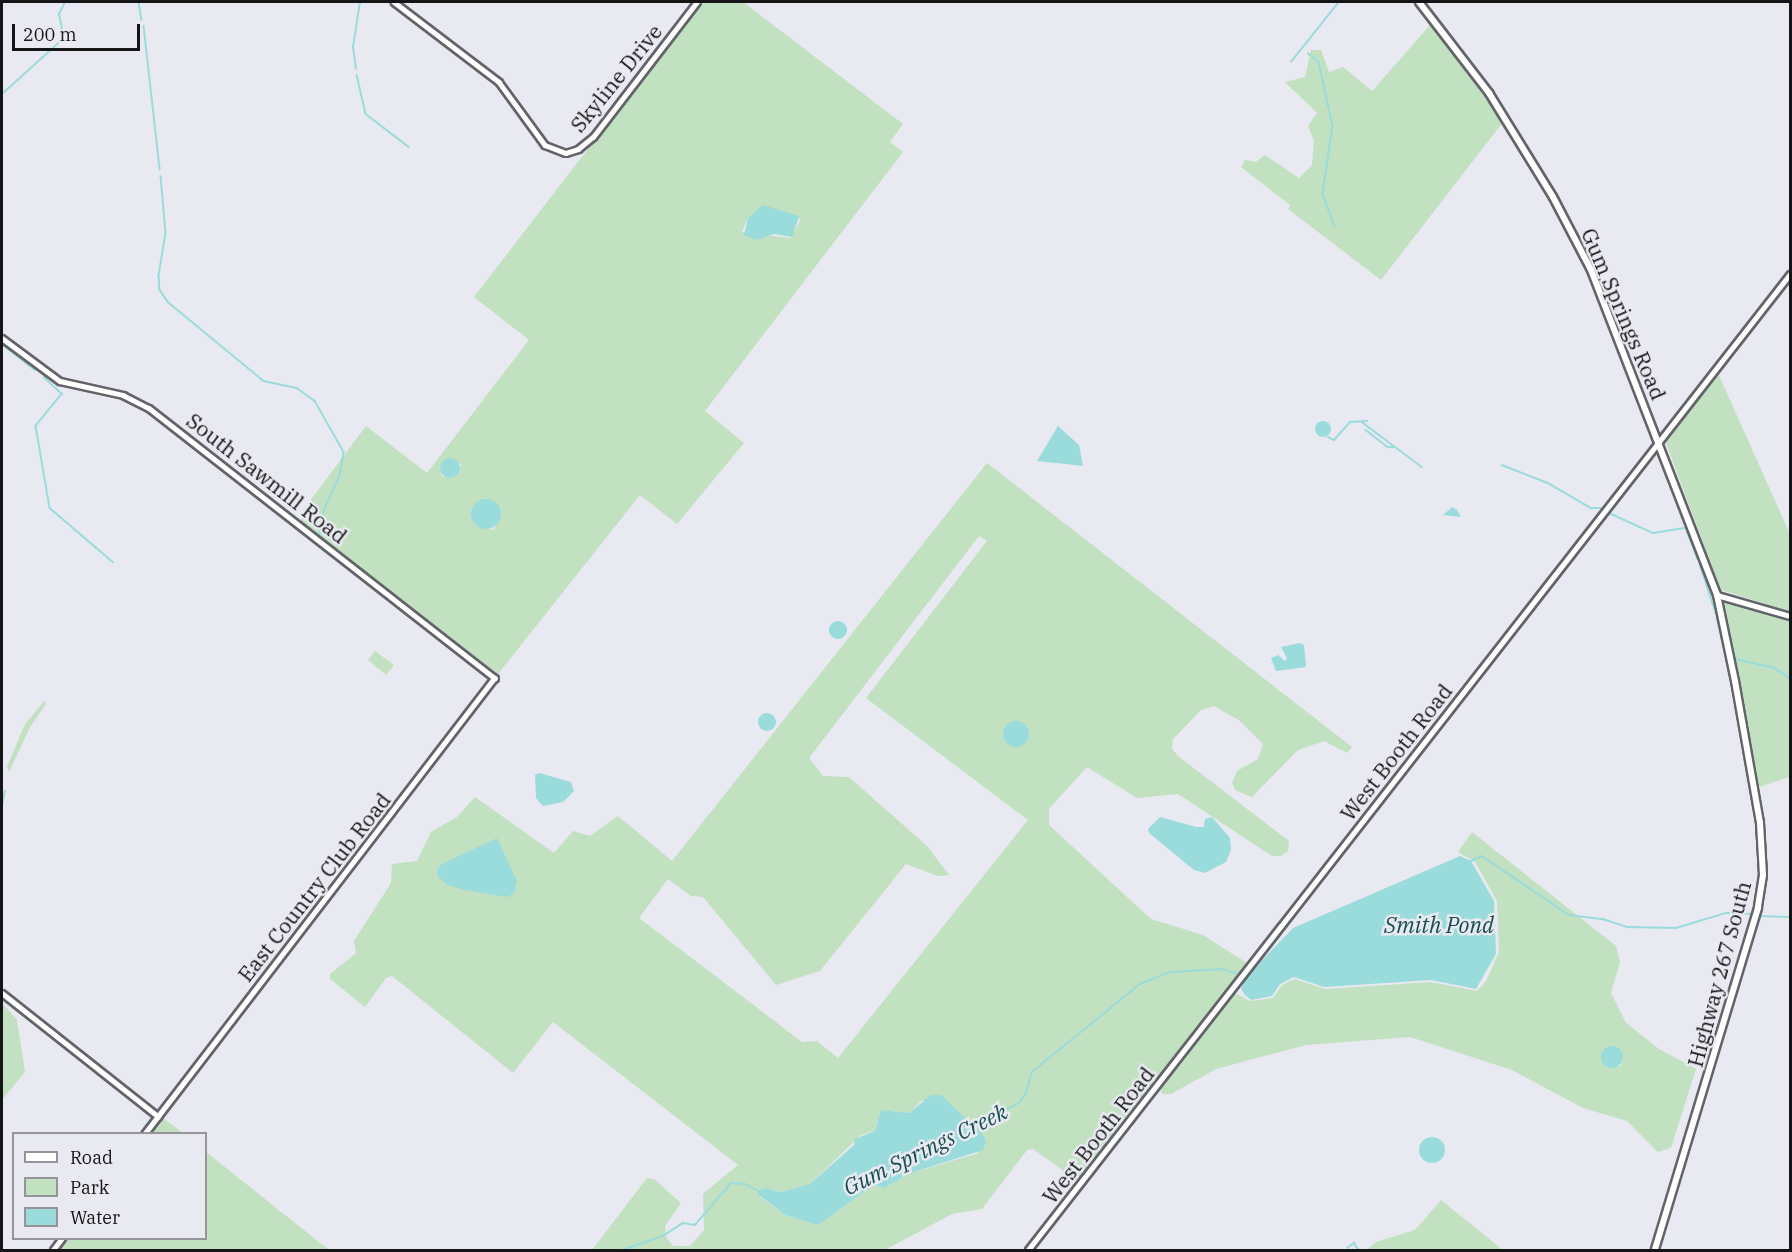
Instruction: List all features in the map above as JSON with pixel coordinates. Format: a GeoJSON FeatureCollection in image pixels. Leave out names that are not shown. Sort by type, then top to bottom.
{"type":"FeatureCollection","features":[{"type":"Feature","properties":{"kind":"main road","name":"Gum Springs Road"},"geometry":{"type":"LineString","coordinates":[[1419,2],[1489,93],[1553,197],[1592,270],[1659,439],[1717,595]]}},
{"type":"Feature","properties":{"kind":"main road","name":"Highway 267 South"},"geometry":{"type":"LineString","coordinates":[[1655,1251],[1758,908],[1763,874],[1758,811],[1717,595]]}},
{"type":"Feature","properties":{"kind":"street","name":"Skyline Drive"},"geometry":{"type":"LineString","coordinates":[[394,2],[499,82],[545,145],[566,153],[578,149],[593,137],[697,2]]}},
{"type":"Feature","properties":{"kind":"street","name":"West Booth Road"},"geometry":{"type":"LineString","coordinates":[[1029,1251],[1659,439],[1791,274]]}},
{"type":"Feature","properties":{"kind":"street","name":"South Sawmill Road"},"geometry":{"type":"LineString","coordinates":[[2,338],[60,381],[123,395],[149,408],[495,678]]}},
{"type":"Feature","properties":{"kind":"street"},"geometry":{"type":"LineString","coordinates":[[1717,595],[1791,616]]}},
{"type":"Feature","properties":{"kind":"street","name":"East Country Club Road"},"geometry":{"type":"LineString","coordinates":[[146,1132],[495,678]]}},
{"type":"Feature","properties":{"kind":"street"},"geometry":{"type":"LineString","coordinates":[[2,993],[158,1116]]}},
{"type":"Feature","properties":{"kind":"green space"},"geometry":{"type":"Polygon","coordinates":[[[701,2],[743,2],[903,124],[890,142],[903,152],[705,411],[744,443],[677,524],[640,495],[498,674],[301,522],[301,513],[366,426],[427,473],[529,340],[474,297],[701,2]],[[748,218],[742,232],[790,238],[801,219],[748,218]],[[447,460],[440,468],[442,476],[449,477],[462,465],[447,460]],[[501,508],[470,516],[478,525],[494,530],[501,508]]]}},
{"type":"Feature","properties":{"kind":"green space"},"geometry":{"type":"Polygon","coordinates":[[[1431,24],[1503,122],[1381,280],[1288,209],[1290,205],[1241,167],[1245,160],[1256,162],[1265,155],[1299,178],[1312,165],[1314,141],[1308,126],[1317,113],[1285,82],[1305,77],[1311,50],[1321,50],[1329,72],[1343,67],[1372,91],[1431,24]]]}},
{"type":"Feature","properties":{"kind":"green space"},"geometry":{"type":"Polygon","coordinates":[[[1717,371],[1790,534],[1790,612],[1721,590],[1664,438],[1717,371]]]}},
{"type":"Feature","properties":{"kind":"green space"},"geometry":{"type":"Polygon","coordinates":[[[987,463],[1352,747],[1347,753],[1324,741],[1298,750],[1252,797],[1235,790],[1232,783],[1237,771],[1258,759],[1263,744],[1240,721],[1214,706],[1201,710],[1173,739],[1172,749],[1178,756],[1289,841],[1288,851],[1281,856],[1272,856],[1178,794],[1137,798],[1087,767],[1049,809],[1049,825],[1151,919],[1203,935],[1247,963],[1078,1181],[1033,1149],[1027,1150],[982,1209],[952,1214],[885,1250],[592,1250],[647,1178],[654,1179],[681,1203],[665,1226],[666,1237],[673,1246],[690,1246],[704,1230],[703,1194],[738,1165],[553,1022],[513,1073],[392,976],[386,978],[365,1007],[330,979],[330,974],[356,953],[354,941],[391,883],[392,864],[417,861],[431,832],[457,817],[475,797],[554,853],[573,831],[590,836],[618,816],[672,861],[987,463]],[[979,536],[809,758],[823,776],[849,777],[927,846],[949,875],[938,876],[906,864],[820,971],[776,985],[703,897],[691,896],[668,879],[639,918],[802,1042],[817,1041],[838,1058],[1028,820],[866,698],[987,541],[979,536]],[[922,1100],[909,1113],[881,1110],[875,1131],[861,1135],[810,1184],[780,1192],[766,1188],[760,1197],[785,1215],[818,1225],[874,1185],[884,1188],[911,1173],[979,1153],[922,1100]]]}},
{"type":"Feature","properties":{"kind":"green space"},"geometry":{"type":"Polygon","coordinates":[[[1723,600],[1790,619],[1790,777],[1759,787],[1723,600]]]}},
{"type":"Feature","properties":{"kind":"green space"},"geometry":{"type":"Polygon","coordinates":[[[375,651],[394,665],[386,675],[368,660],[375,651]]]}},
{"type":"Feature","properties":{"kind":"green space"},"geometry":{"type":"Polygon","coordinates":[[[45,700],[46,704],[30,727],[9,772],[7,767],[25,724],[45,700]]]}},
{"type":"Feature","properties":{"kind":"green space"},"geometry":{"type":"Polygon","coordinates":[[[1472,832],[1616,946],[1620,962],[1611,993],[1626,1023],[1659,1049],[1696,1069],[1671,1148],[1658,1152],[1627,1121],[1583,1108],[1512,1070],[1410,1037],[1306,1045],[1216,1069],[1171,1094],[1162,1094],[1160,1086],[1231,996],[1237,994],[1250,1001],[1273,998],[1282,985],[1295,979],[1325,989],[1431,982],[1477,991],[1486,981],[1499,952],[1497,901],[1475,862],[1458,852],[1472,832]],[[1617,1048],[1611,1067],[1621,1066],[1623,1057],[1617,1048]]]}},
{"type":"Feature","properties":{"kind":"green space"},"geometry":{"type":"Polygon","coordinates":[[[2,1003],[17,1020],[25,1072],[2,1100],[2,1003]]]}},
{"type":"Feature","properties":{"kind":"green space"},"geometry":{"type":"Polygon","coordinates":[[[163,1118],[182,1132],[151,1132],[163,1118]]]}},
{"type":"Feature","properties":{"kind":"green space"},"geometry":{"type":"Polygon","coordinates":[[[207,1153],[329,1250],[60,1250],[68,1240],[207,1240],[207,1153]]]}},
{"type":"Feature","properties":{"kind":"green space"},"geometry":{"type":"Polygon","coordinates":[[[1441,1200],[1503,1250],[1366,1250],[1376,1242],[1415,1230],[1441,1200]]]}},
{"type":"Feature","properties":{"kind":"water"},"geometry":{"type":"Polygon","coordinates":[[[763,205],[799,216],[792,237],[774,234],[757,240],[744,235],[748,218],[763,205]]]}},
{"type":"Feature","properties":{"kind":"water"},"geometry":{"type":"Polygon","coordinates":[[[1323,421],[1329,423],[1331,429],[1329,435],[1323,437],[1317,435],[1315,429],[1317,423],[1323,421]]]}},
{"type":"Feature","properties":{"kind":"water"},"geometry":{"type":"Polygon","coordinates":[[[1058,426],[1079,445],[1083,466],[1037,461],[1058,426]]]}},
{"type":"Feature","properties":{"kind":"water"},"geometry":{"type":"Polygon","coordinates":[[[450,458],[457,461],[460,468],[457,475],[450,478],[443,475],[440,468],[443,461],[450,458]]]}},
{"type":"Feature","properties":{"kind":"water"},"geometry":{"type":"Polygon","coordinates":[[[486,499],[497,503],[501,514],[497,525],[486,529],[475,525],[471,514],[475,503],[486,499]]]}},
{"type":"Feature","properties":{"kind":"water"},"geometry":{"type":"Polygon","coordinates":[[[1452,507],[1457,510],[1461,517],[1443,515],[1452,507]]]}},
{"type":"Feature","properties":{"kind":"water"},"geometry":{"type":"Polygon","coordinates":[[[838,621],[844,624],[847,630],[844,636],[838,639],[832,636],[829,630],[832,624],[838,621]]]}},
{"type":"Feature","properties":{"kind":"water"},"geometry":{"type":"Polygon","coordinates":[[[1300,643],[1304,645],[1306,667],[1276,671],[1271,658],[1278,655],[1285,661],[1287,658],[1281,647],[1300,643]]]}},
{"type":"Feature","properties":{"kind":"water"},"geometry":{"type":"Polygon","coordinates":[[[763,713],[771,713],[776,718],[774,729],[763,731],[758,726],[758,718],[763,713]]]}},
{"type":"Feature","properties":{"kind":"water"},"geometry":{"type":"Polygon","coordinates":[[[1016,721],[1025,725],[1029,734],[1025,743],[1016,747],[1007,743],[1003,734],[1007,725],[1016,721]]]}},
{"type":"Feature","properties":{"kind":"water"},"geometry":{"type":"Polygon","coordinates":[[[539,773],[571,782],[574,791],[563,802],[543,806],[536,798],[535,775],[539,773]]]}},
{"type":"Feature","properties":{"kind":"water"},"geometry":{"type":"Polygon","coordinates":[[[1160,817],[1204,827],[1205,819],[1212,817],[1230,838],[1231,850],[1226,862],[1205,873],[1194,870],[1149,833],[1148,829],[1160,817]]]}},
{"type":"Feature","properties":{"kind":"water"},"geometry":{"type":"Polygon","coordinates":[[[497,838],[517,881],[514,893],[507,897],[465,890],[448,885],[438,877],[437,870],[442,864],[497,838]]]}},
{"type":"Feature","properties":{"kind":"water","name":"Smith Pond"},"geometry":{"type":"Polygon","coordinates":[[[1460,856],[1471,861],[1494,901],[1496,954],[1476,989],[1431,980],[1324,987],[1294,977],[1280,984],[1272,996],[1251,1000],[1241,989],[1247,976],[1293,928],[1460,856]]]}},
{"type":"Feature","properties":{"kind":"water"},"geometry":{"type":"Polygon","coordinates":[[[1612,1046],[1620,1049],[1623,1057],[1620,1065],[1612,1068],[1604,1065],[1601,1057],[1604,1049],[1612,1046]]]}},
{"type":"Feature","properties":{"kind":"water"},"geometry":{"type":"Polygon","coordinates":[[[931,1095],[941,1095],[983,1135],[986,1141],[983,1150],[911,1173],[884,1188],[874,1185],[818,1225],[785,1215],[760,1196],[757,1191],[766,1188],[780,1192],[810,1184],[854,1145],[855,1139],[875,1131],[881,1110],[909,1113],[931,1095]]]}},
{"type":"Feature","properties":{"kind":"water"},"geometry":{"type":"Polygon","coordinates":[[[1432,1137],[1441,1141],[1445,1150],[1441,1159],[1432,1163],[1423,1159],[1419,1150],[1423,1141],[1432,1137]]]}},
{"type":"Feature","properties":{"kind":"waterway"},"geometry":{"type":"LineString","coordinates":[[2,94],[64,38],[59,14],[65,2]]}},
{"type":"Feature","properties":{"kind":"waterway"},"geometry":{"type":"LineString","coordinates":[[139,2],[142,20]]}},
{"type":"Feature","properties":{"kind":"waterway"},"geometry":{"type":"LineString","coordinates":[[356,69],[353,47],[360,2]]}},
{"type":"Feature","properties":{"kind":"waterway"},"geometry":{"type":"LineString","coordinates":[[1291,62],[1338,3]]}},
{"type":"Feature","properties":{"kind":"waterway"},"geometry":{"type":"LineString","coordinates":[[144,26],[160,169]]}},
{"type":"Feature","properties":{"kind":"waterway"},"geometry":{"type":"LineString","coordinates":[[1308,53],[1319,62],[1333,126],[1323,194],[1335,227]]}},
{"type":"Feature","properties":{"kind":"waterway"},"geometry":{"type":"LineString","coordinates":[[357,75],[366,114],[409,147]]}},
{"type":"Feature","properties":{"kind":"waterway"},"geometry":{"type":"LineString","coordinates":[[161,176],[166,233],[159,276],[160,290],[168,302],[264,381],[297,388],[315,401],[344,452],[340,476],[325,508],[320,537]]}},
{"type":"Feature","properties":{"kind":"waterway"},"geometry":{"type":"LineString","coordinates":[[2,344],[35,370]]}},
{"type":"Feature","properties":{"kind":"waterway"},"geometry":{"type":"LineString","coordinates":[[44,377],[62,394],[36,426],[50,508],[113,562]]}},
{"type":"Feature","properties":{"kind":"waterway"},"geometry":{"type":"LineString","coordinates":[[1328,437],[1334,440],[1350,422],[1367,421]]}},
{"type":"Feature","properties":{"kind":"waterway"},"geometry":{"type":"LineString","coordinates":[[1362,422],[1422,467]]}},
{"type":"Feature","properties":{"kind":"waterway"},"geometry":{"type":"LineString","coordinates":[[1366,430],[1388,447],[1395,447]]}},
{"type":"Feature","properties":{"kind":"waterway"},"geometry":{"type":"LineString","coordinates":[[1502,465],[1548,483],[1591,508],[1601,508]]}},
{"type":"Feature","properties":{"kind":"waterway"},"geometry":{"type":"LineString","coordinates":[[1607,512],[1653,533],[1686,528],[1698,559]]}},
{"type":"Feature","properties":{"kind":"waterway"},"geometry":{"type":"LineString","coordinates":[[1700,564],[1716,613]]}},
{"type":"Feature","properties":{"kind":"waterway"},"geometry":{"type":"LineString","coordinates":[[1717,617],[1727,660]]}},
{"type":"Feature","properties":{"kind":"waterway"},"geometry":{"type":"LineString","coordinates":[[1734,659],[1773,667],[1790,678]]}},
{"type":"Feature","properties":{"kind":"waterway"},"geometry":{"type":"LineString","coordinates":[[2,806],[5,791]]}},
{"type":"Feature","properties":{"kind":"waterway","name":"Gum Springs Creek"},"geometry":{"type":"LineString","coordinates":[[1469,862],[1482,856],[1569,915],[1603,919],[1627,927],[1676,928],[1726,913],[1752,914]]}},
{"type":"Feature","properties":{"kind":"waterway","name":"Gum Springs Creek"},"geometry":{"type":"LineString","coordinates":[[1760,916],[1790,917]]}},
{"type":"Feature","properties":{"kind":"waterway","name":"Gum Springs Creek"},"geometry":{"type":"LineString","coordinates":[[974,1126],[1019,1103],[1026,1093],[1032,1072],[1140,984],[1170,972],[1222,969],[1239,974]]}},
{"type":"Feature","properties":{"kind":"waterway","name":"Gum Springs Creek"},"geometry":{"type":"LineString","coordinates":[[622,1250],[663,1236],[683,1223],[695,1225],[731,1183],[745,1184],[757,1190]]}},
{"type":"Feature","properties":{"kind":"waterway"},"geometry":{"type":"LineString","coordinates":[[1347,1248],[1354,1243],[1359,1250]]}}]}
